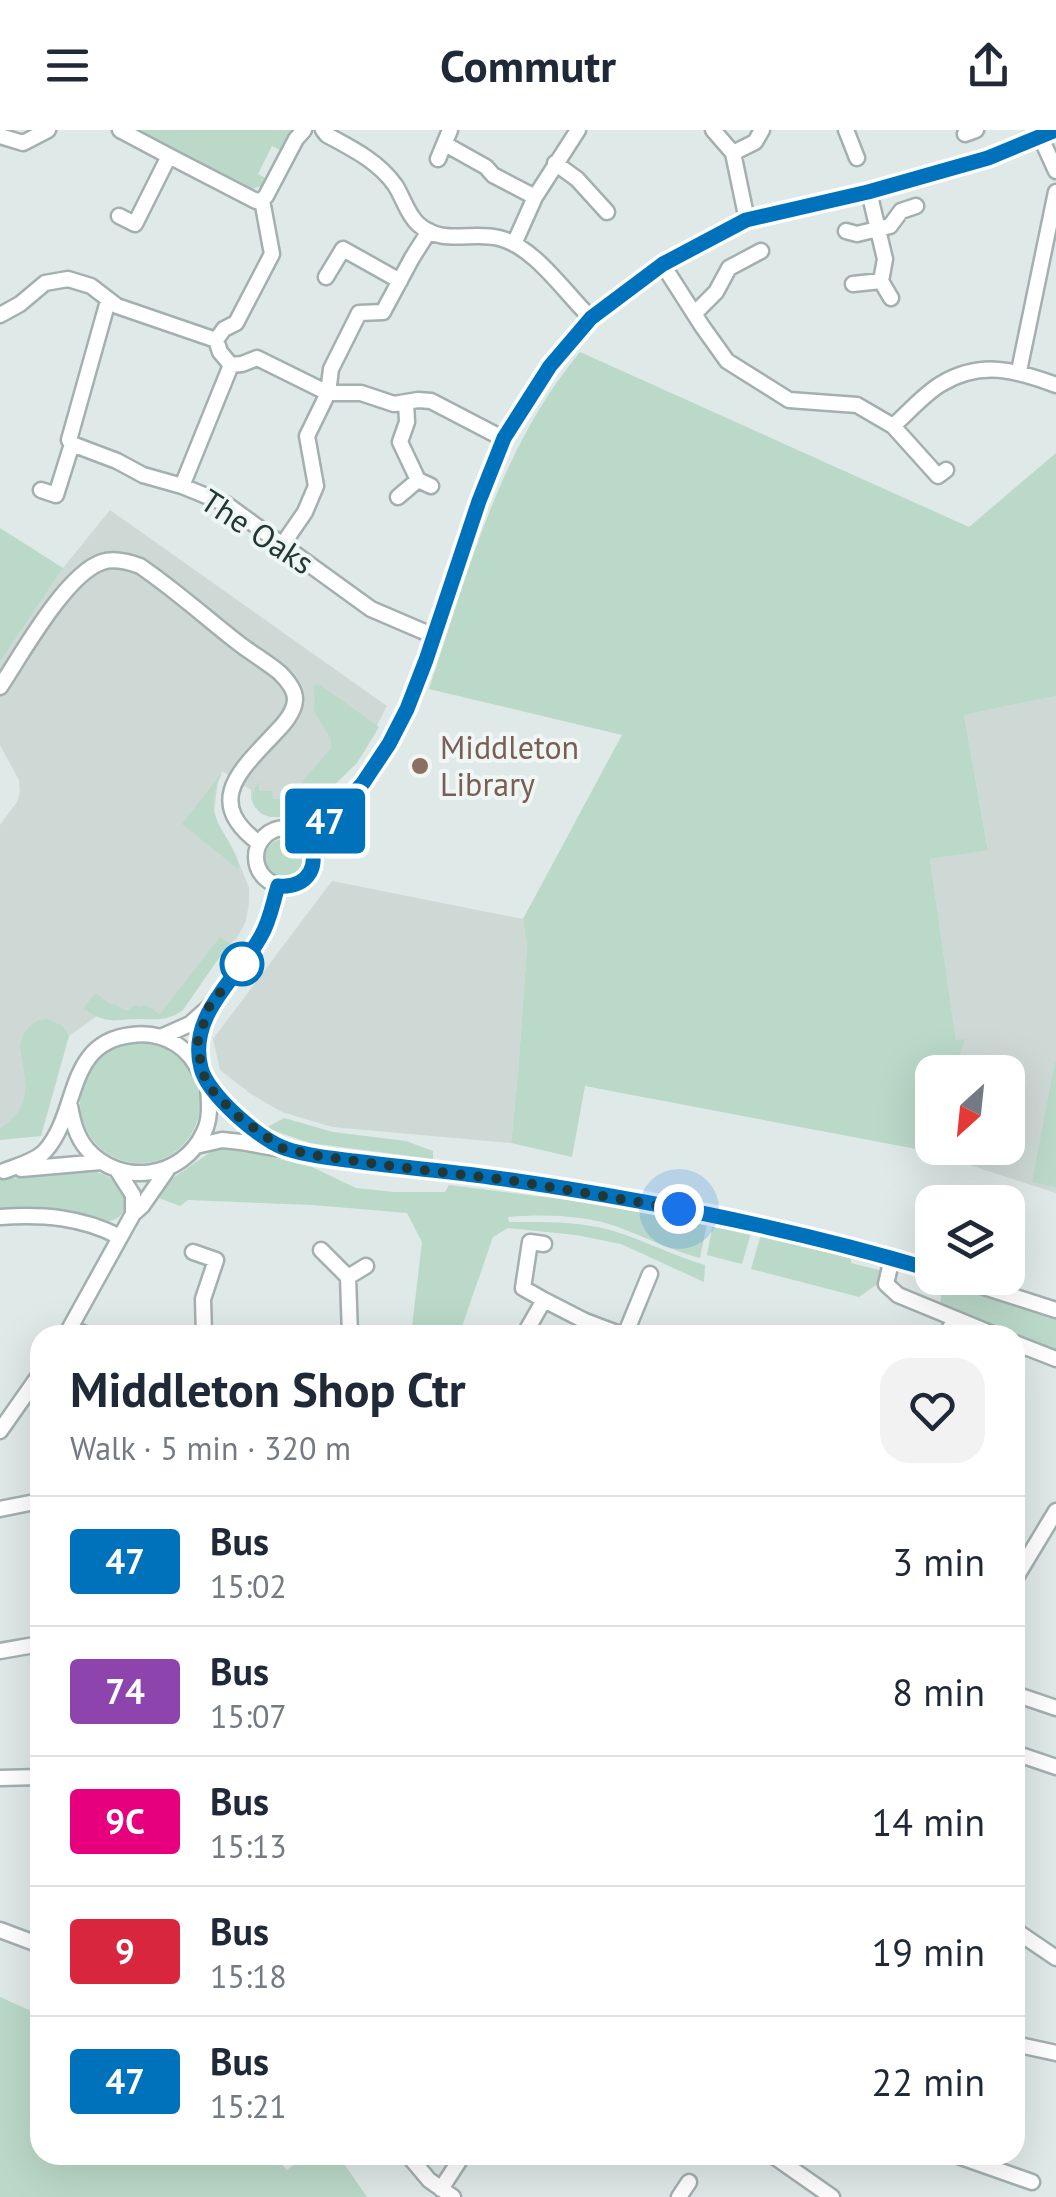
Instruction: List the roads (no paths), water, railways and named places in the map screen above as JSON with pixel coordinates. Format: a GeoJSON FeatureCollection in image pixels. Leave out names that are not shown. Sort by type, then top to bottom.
{"type":"FeatureCollection","features":[{"type":"Feature","properties":{"kind":"street"},"geometry":{"type":"LineString","coordinates":[[0,136],[23,143],[48,130]]}},
{"type":"Feature","properties":{"kind":"street"},"geometry":{"type":"LineString","coordinates":[[120,130],[256,201],[266,196],[304,130]]}},
{"type":"Feature","properties":{"kind":"street"},"geometry":{"type":"LineString","coordinates":[[323,130],[388,175],[408,212],[429,232],[443,237],[500,238],[514,244],[530,254],[591,318]]}},
{"type":"Feature","properties":{"kind":"street"},"geometry":{"type":"LineString","coordinates":[[514,244],[535,197],[578,130]]}},
{"type":"Feature","properties":{"kind":"street"},"geometry":{"type":"LineString","coordinates":[[713,130],[733,153],[746,220]]}},
{"type":"Feature","properties":{"kind":"street"},"geometry":{"type":"LineString","coordinates":[[733,153],[755,142],[762,130]]}},
{"type":"Feature","properties":{"kind":"street"},"geometry":{"type":"LineString","coordinates":[[846,130],[857,158]]}},
{"type":"Feature","properties":{"kind":"street"},"geometry":{"type":"LineString","coordinates":[[306,838],[363,783],[389,744],[407,709],[504,438],[550,366],[591,318],[663,264],[746,220],[868,192],[988,158],[1056,130]]}},
{"type":"Feature","properties":{"kind":"street"},"geometry":{"type":"LineString","coordinates":[[1041,138],[1056,171]]}},
{"type":"Feature","properties":{"kind":"street"},"geometry":{"type":"LineString","coordinates":[[445,144],[535,197]]}},
{"type":"Feature","properties":{"kind":"street"},"geometry":{"type":"LineString","coordinates":[[119,216],[135,224],[169,156]]}},
{"type":"Feature","properties":{"kind":"street"},"geometry":{"type":"LineString","coordinates":[[555,163],[577,179],[607,212]]}},
{"type":"Feature","properties":{"kind":"street"},"geometry":{"type":"LineString","coordinates":[[868,192],[885,259],[881,281],[891,298]]}},
{"type":"Feature","properties":{"kind":"street"},"geometry":{"type":"LineString","coordinates":[[1019,371],[1056,192]]}},
{"type":"Feature","properties":{"kind":"street"},"geometry":{"type":"LineString","coordinates":[[578,208],[590,194]]}},
{"type":"Feature","properties":{"kind":"street"},"geometry":{"type":"LineString","coordinates":[[216,340],[224,329],[236,323],[272,254],[262,200]]}},
{"type":"Feature","properties":{"kind":"street"},"geometry":{"type":"LineString","coordinates":[[846,231],[858,234],[890,226],[902,211],[916,206]]}},
{"type":"Feature","properties":{"kind":"street"},"geometry":{"type":"LineString","coordinates":[[283,544],[305,512],[316,486],[307,436],[328,394],[331,369],[360,314],[383,312],[429,232]]}},
{"type":"Feature","properties":{"kind":"street"},"geometry":{"type":"LineString","coordinates":[[326,277],[346,243],[400,281]]}},
{"type":"Feature","properties":{"kind":"street"},"geometry":{"type":"LineString","coordinates":[[695,314],[716,292],[729,268],[761,251]]}},
{"type":"Feature","properties":{"kind":"street"},"geometry":{"type":"LineString","coordinates":[[663,264],[727,361],[789,400],[858,405],[893,426],[938,476],[946,470]]}},
{"type":"Feature","properties":{"kind":"street"},"geometry":{"type":"LineString","coordinates":[[0,315],[45,283],[68,279],[92,286],[108,301],[216,340]]}},
{"type":"Feature","properties":{"kind":"street"},"geometry":{"type":"LineString","coordinates":[[853,284],[881,281]]}},
{"type":"Feature","properties":{"kind":"street"},"geometry":{"type":"LineString","coordinates":[[54,494],[108,301]]}},
{"type":"Feature","properties":{"kind":"street"},"geometry":{"type":"LineString","coordinates":[[216,340],[231,364],[257,358],[328,394],[361,393],[394,404],[431,400],[504,438]]}},
{"type":"Feature","properties":{"kind":"street"},"geometry":{"type":"LineString","coordinates":[[182,486],[231,364]]}},
{"type":"Feature","properties":{"kind":"street"},"geometry":{"type":"LineString","coordinates":[[893,426],[940,384],[974,369],[1019,371],[1056,385]]}},
{"type":"Feature","properties":{"kind":"street"},"geometry":{"type":"LineString","coordinates":[[398,497],[425,483],[400,442],[407,422],[406,402]]}},
{"type":"Feature","properties":{"kind":"street","name":"The Oaks"},"geometry":{"type":"LineString","coordinates":[[70,442],[143,476],[226,504],[371,610],[434,636]]}},
{"type":"Feature","properties":{"kind":"street"},"geometry":{"type":"LineString","coordinates":[[0,687],[67,587],[82,573],[105,560],[140,566],[290,684],[295,699],[292,711],[232,786],[231,806],[236,818],[259,843]]}},
{"type":"Feature","properties":{"kind":"street"},"geometry":{"type":"LineString","coordinates":[[282,828],[298,831],[314,856],[311,870],[295,885],[268,882],[258,870],[255,854],[259,843],[267,834],[282,828]]}},
{"type":"Feature","properties":{"kind":"street"},"geometry":{"type":"LineString","coordinates":[[161,1037],[190,1024],[209,1007],[262,936],[278,886]]}},
{"type":"Feature","properties":{"kind":"street"},"geometry":{"type":"LineString","coordinates":[[70,1105],[74,1128],[85,1147],[117,1170],[152,1173],[183,1160],[206,1130],[210,1109],[198,1041],[209,1007]]}},
{"type":"Feature","properties":{"kind":"street"},"geometry":{"type":"LineString","coordinates":[[2,1171],[42,1155],[59,1131],[80,1067],[104,1044],[123,1036],[161,1037],[176,1044],[201,1068]]}},
{"type":"Feature","properties":{"kind":"street"},"geometry":{"type":"LineString","coordinates":[[208,1086],[236,1115],[282,1148]]}},
{"type":"Feature","properties":{"kind":"street"},"geometry":{"type":"LineString","coordinates":[[196,1146],[222,1140],[645,1202],[730,1218],[915,1265]]}},
{"type":"Feature","properties":{"kind":"street"},"geometry":{"type":"LineString","coordinates":[[2,1171],[101,1162]]}},
{"type":"Feature","properties":{"kind":"street"},"geometry":{"type":"LineString","coordinates":[[72,1325],[134,1214],[168,1169]]}},
{"type":"Feature","properties":{"kind":"street"},"geometry":{"type":"LineString","coordinates":[[117,1170],[134,1195],[134,1214]]}},
{"type":"Feature","properties":{"kind":"street"},"geometry":{"type":"LineString","coordinates":[[0,1218],[65,1218],[92,1224],[120,1237]]}},
{"type":"Feature","properties":{"kind":"street"},"geometry":{"type":"LineString","coordinates":[[544,1244],[530,1242],[523,1288],[596,1325]]}},
{"type":"Feature","properties":{"kind":"street"},"geometry":{"type":"LineString","coordinates":[[321,1250],[348,1277],[350,1325]]}},
{"type":"Feature","properties":{"kind":"street"},"geometry":{"type":"LineString","coordinates":[[194,1252],[216,1260],[203,1299],[204,1325]]}},
{"type":"Feature","properties":{"kind":"street"},"geometry":{"type":"LineString","coordinates":[[892,1258],[886,1284],[898,1295],[970,1325]]}},
{"type":"Feature","properties":{"kind":"street"},"geometry":{"type":"LineString","coordinates":[[348,1277],[366,1266]]}},
{"type":"Feature","properties":{"kind":"street"},"geometry":{"type":"LineString","coordinates":[[628,1325],[650,1274]]}},
{"type":"Feature","properties":{"kind":"street"},"geometry":{"type":"LineString","coordinates":[[1009,1295],[1056,1310]]}},
{"type":"Feature","properties":{"kind":"street"},"geometry":{"type":"LineString","coordinates":[[530,1325],[544,1300]]}},
{"type":"Feature","properties":{"kind":"street"},"geometry":{"type":"LineString","coordinates":[[952,1325],[955,1319]]}},
{"type":"Feature","properties":{"kind":"street"},"geometry":{"type":"LineString","coordinates":[[1025,1347],[1056,1359]]}},
{"type":"Feature","properties":{"kind":"street"},"geometry":{"type":"LineString","coordinates":[[0,1431],[30,1389]]}},
{"type":"Feature","properties":{"kind":"street"},"geometry":{"type":"LineString","coordinates":[[0,1509],[30,1503]]}},
{"type":"Feature","properties":{"kind":"street"},"geometry":{"type":"LineString","coordinates":[[1025,1563],[1056,1511]]}},
{"type":"Feature","properties":{"kind":"street"},"geometry":{"type":"LineString","coordinates":[[0,1652],[30,1646]]}},
{"type":"Feature","properties":{"kind":"street"},"geometry":{"type":"LineString","coordinates":[[1025,1697],[1056,1708]]}},
{"type":"Feature","properties":{"kind":"street"},"geometry":{"type":"LineString","coordinates":[[1025,1756],[1056,1767]]}},
{"type":"Feature","properties":{"kind":"street"},"geometry":{"type":"LineString","coordinates":[[0,1778],[30,1777]]}},
{"type":"Feature","properties":{"kind":"street"},"geometry":{"type":"LineString","coordinates":[[0,1930],[30,1941]]}},
{"type":"Feature","properties":{"kind":"street"},"geometry":{"type":"LineString","coordinates":[[1025,1937],[1056,1958]]}},
{"type":"Feature","properties":{"kind":"street"},"geometry":{"type":"LineString","coordinates":[[1025,2046],[1056,2053]]}},
{"type":"Feature","properties":{"kind":"street"},"geometry":{"type":"LineString","coordinates":[[415,2165],[447,2193],[458,2165]]}},
{"type":"Feature","properties":{"kind":"street"},"geometry":{"type":"LineString","coordinates":[[786,2165],[832,2197]]}},
{"type":"Feature","properties":{"kind":"street"},"geometry":{"type":"LineString","coordinates":[[987,2165],[1032,2182]]}},
{"type":"Feature","properties":{"kind":"street"},"geometry":{"type":"LineString","coordinates":[[680,2197],[689,2182]]}},
{"type":"Feature","properties":{"kind":"place","name":"Middleton Library"},"geometry":{"type":"Point","coordinates":[420,766]}}]}
